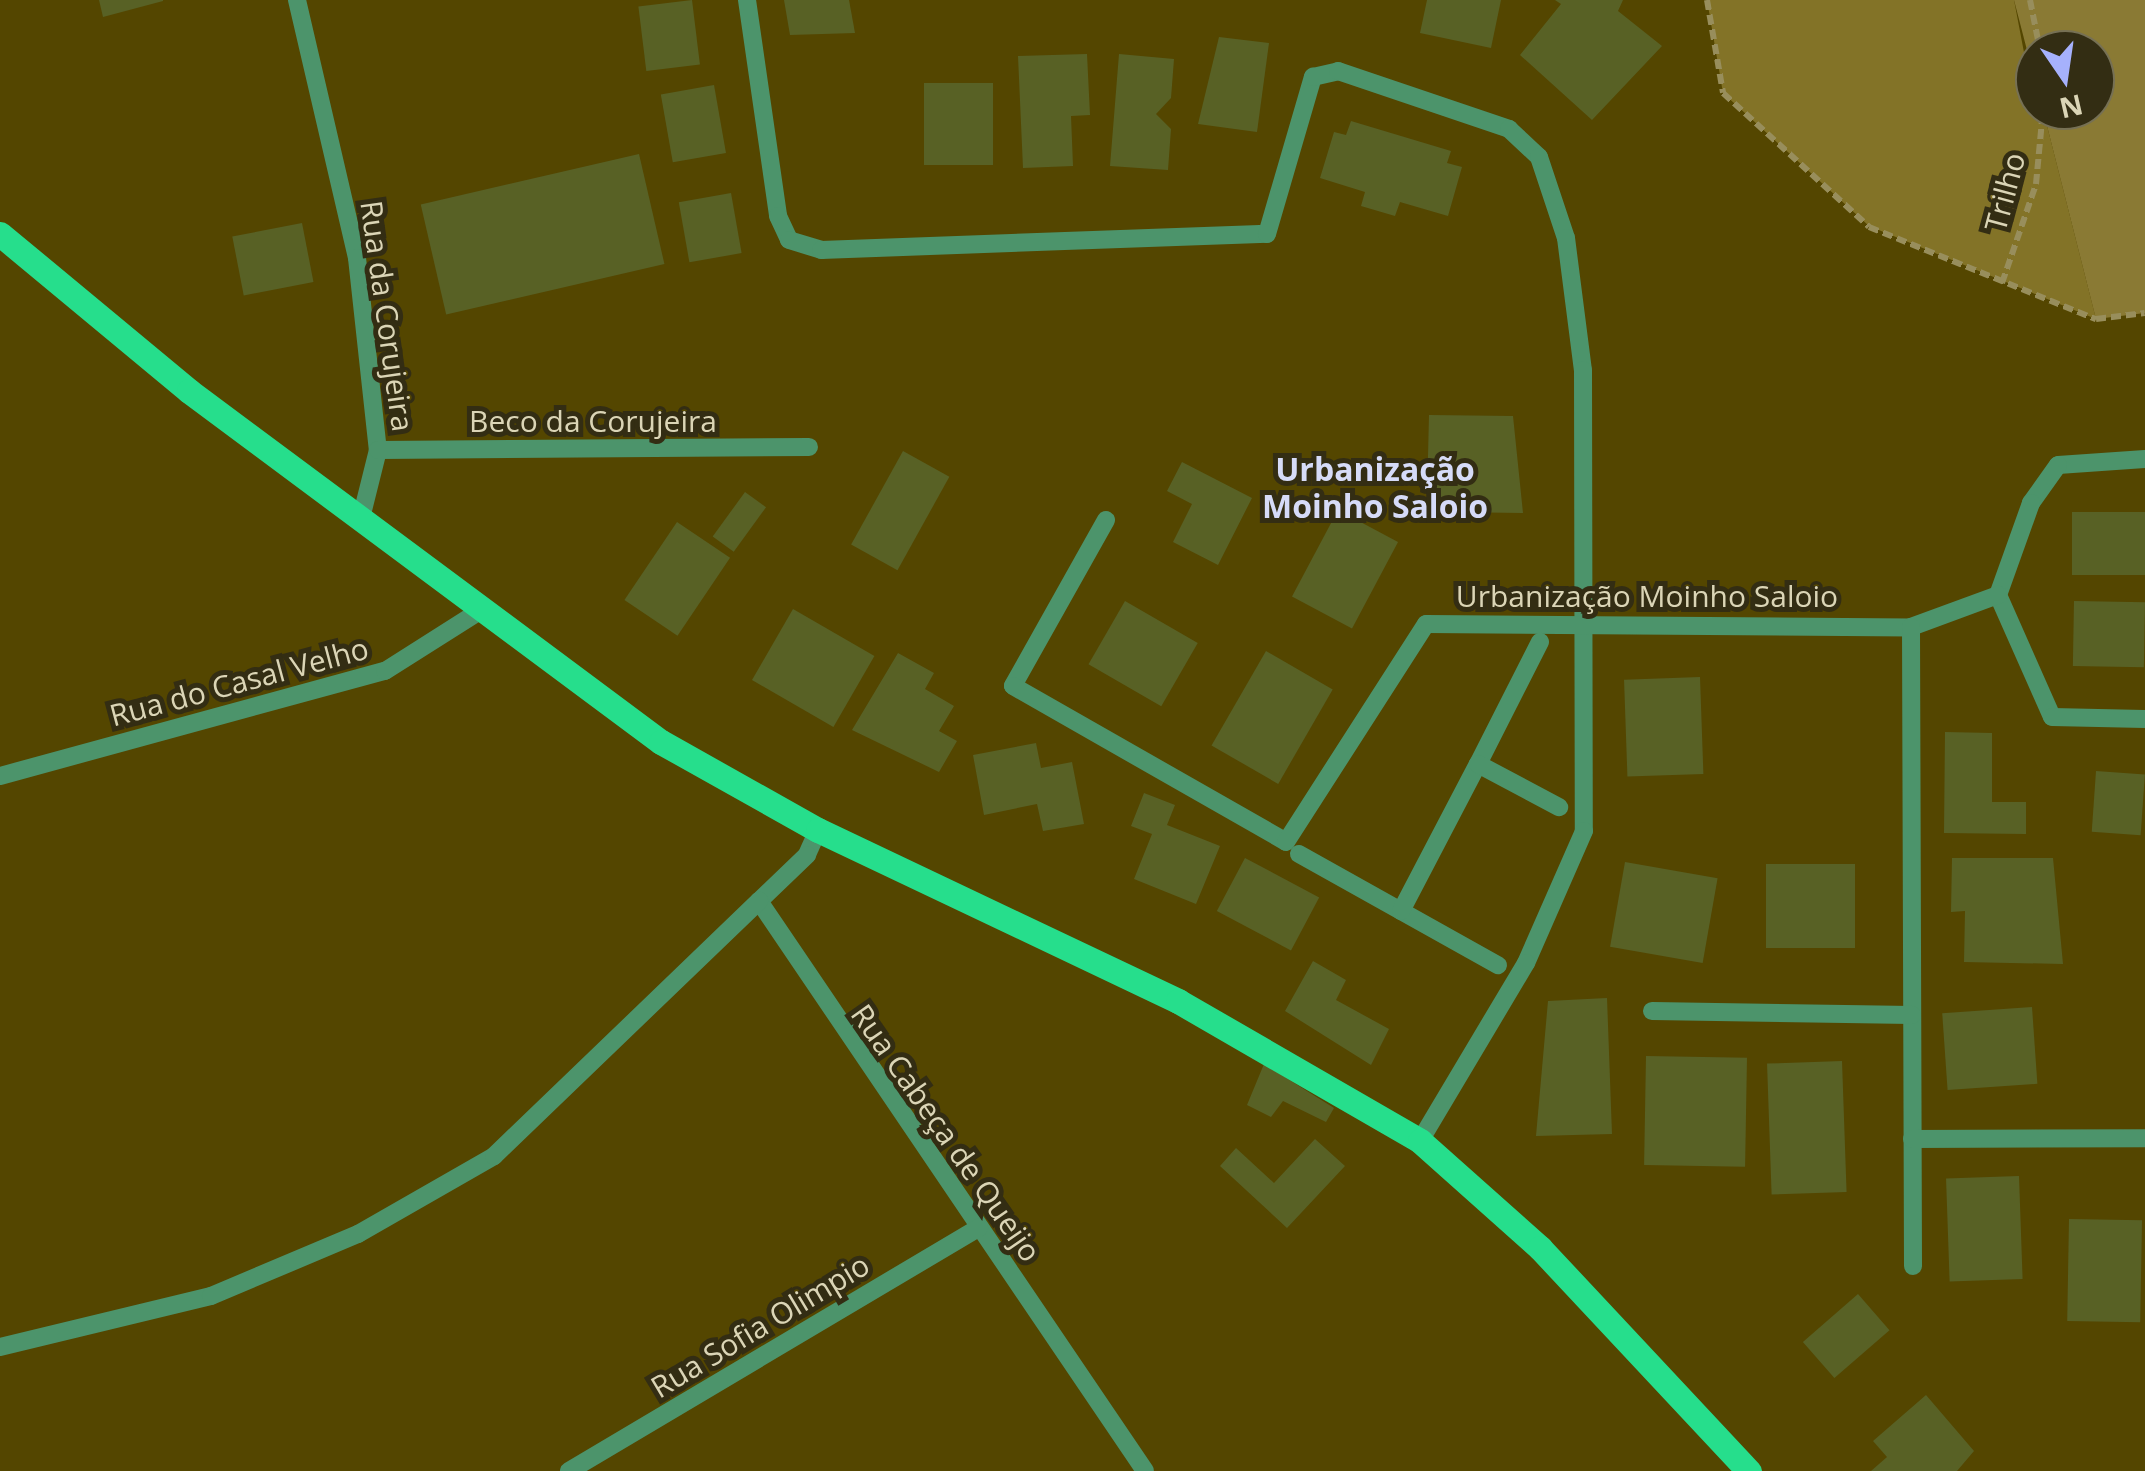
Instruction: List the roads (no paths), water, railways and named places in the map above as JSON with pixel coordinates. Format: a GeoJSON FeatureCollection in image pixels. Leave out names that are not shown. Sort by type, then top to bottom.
{"type":"FeatureCollection","features":[{"type":"Feature","properties":{"kind":"main road"},"geometry":{"type":"LineString","coordinates":[[0,234],[360,522],[478,612],[661,742],[818,830],[1178,1001],[1420,1141],[1564,1272],[1749,1471]]}},
{"type":"Feature","properties":{"kind":"street","name":"Rua da Corujeira"},"geometry":{"type":"LineString","coordinates":[[297,0],[357,258],[378,450],[360,522]]}},
{"type":"Feature","properties":{"kind":"street"},"geometry":{"type":"LineString","coordinates":[[747,0],[778,216],[789,240],[821,250],[1267,234],[1312,77],[1338,71],[1509,129],[1539,158],[1566,238],[1584,370],[1584,831],[1574,866],[1420,1141]]}},
{"type":"Feature","properties":{"kind":"street","name":"Beco da Corujeira"},"geometry":{"type":"LineString","coordinates":[[378,450],[808,447]]}},
{"type":"Feature","properties":{"kind":"street"},"geometry":{"type":"LineString","coordinates":[[2145,459],[2058,465],[2030,503],[1998,595],[2052,717],[2145,718]]}},
{"type":"Feature","properties":{"kind":"street","name":"Urbanização Moinho Saloio"},"geometry":{"type":"LineString","coordinates":[[1106,520],[1014,686],[1286,842],[1426,624],[1911,627],[1998,595]]}},
{"type":"Feature","properties":{"kind":"street","name":"Rua do Casal Velho"},"geometry":{"type":"LineString","coordinates":[[0,776],[385,671],[478,612]]}},
{"type":"Feature","properties":{"kind":"street"},"geometry":{"type":"LineString","coordinates":[[1911,627],[1913,1266]]}},
{"type":"Feature","properties":{"kind":"street"},"geometry":{"type":"LineString","coordinates":[[1402,911],[1540,642]]}},
{"type":"Feature","properties":{"kind":"street"},"geometry":{"type":"LineString","coordinates":[[1478,764],[1559,807]]}},
{"type":"Feature","properties":{"kind":"street"},"geometry":{"type":"LineString","coordinates":[[0,1347],[212,1296],[358,1234],[494,1156],[808,855],[818,830]]}},
{"type":"Feature","properties":{"kind":"street"},"geometry":{"type":"LineString","coordinates":[[1299,854],[1498,964]]}},
{"type":"Feature","properties":{"kind":"street","name":"Rua Cabeça de Queijo"},"geometry":{"type":"LineString","coordinates":[[758,901],[1145,1471]]}},
{"type":"Feature","properties":{"kind":"street"},"geometry":{"type":"LineString","coordinates":[[1652,1011],[1912,1015]]}},
{"type":"Feature","properties":{"kind":"street"},"geometry":{"type":"LineString","coordinates":[[1912,1139],[2145,1138]]}},
{"type":"Feature","properties":{"kind":"street","name":"Rua Sofia Olimpio"},"geometry":{"type":"LineString","coordinates":[[569,1471],[979,1228]]}},
{"type":"Feature","properties":{"kind":"district","name":"Urbanização Moinho Saloio"},"geometry":{"type":"Point","coordinates":[1375,488]}}]}
